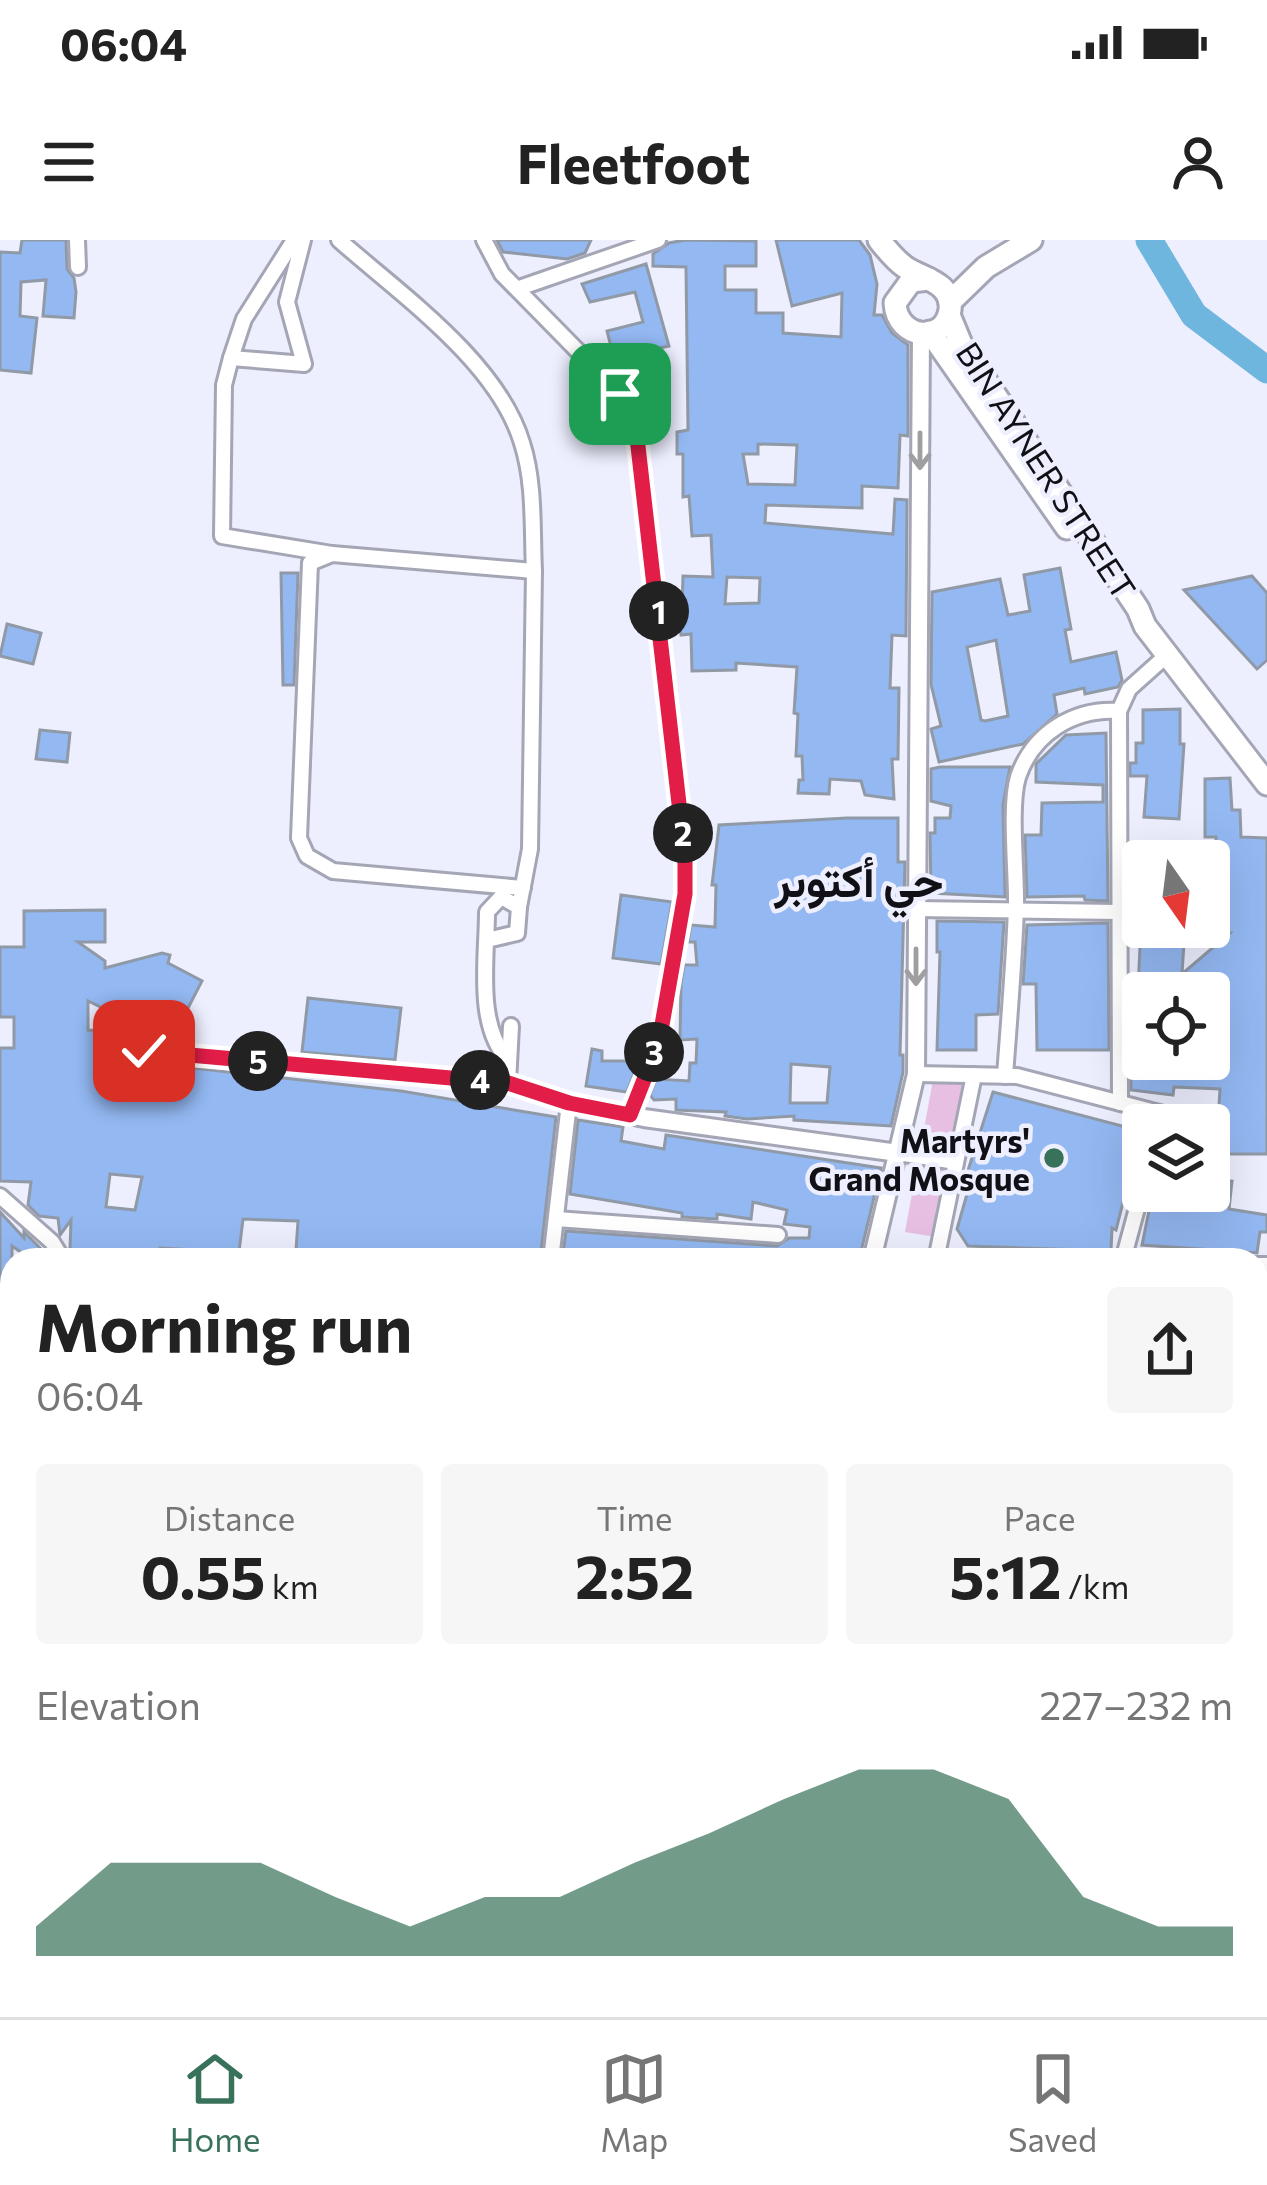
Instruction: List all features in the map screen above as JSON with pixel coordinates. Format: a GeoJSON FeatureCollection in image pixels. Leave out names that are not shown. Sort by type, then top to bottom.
{"type":"FeatureCollection","features":[{"type":"Feature","properties":{"kind":"highway"},"geometry":{"type":"LineString","coordinates":[[876,240],[907,269],[944,289],[949,308]]}},
{"type":"Feature","properties":{"kind":"highway"},"geometry":{"type":"LineString","coordinates":[[876,240],[896,312],[905,327],[926,333],[993,263],[1031,240]]}},
{"type":"Feature","properties":{"kind":"highway"},"geometry":{"type":"LineString","coordinates":[[895,302],[911,281],[932,281],[993,263]]}},
{"type":"Feature","properties":{"kind":"highway","name":"BIN AYNER STREET"},"geometry":{"type":"LineString","coordinates":[[949,308],[961,344],[1138,609],[1144,626],[1267,784]]}},
{"type":"Feature","properties":{"kind":"highway","name":"BIN AYNER STREET"},"geometry":{"type":"LineString","coordinates":[[926,333],[1128,617],[1144,626]]}},
{"type":"Feature","properties":{"kind":"street"},"geometry":{"type":"LineString","coordinates":[[77,240],[78,267]]}},
{"type":"Feature","properties":{"kind":"street"},"geometry":{"type":"LineString","coordinates":[[231,358],[304,364],[287,302],[298,240]]}},
{"type":"Feature","properties":{"kind":"street"},"geometry":{"type":"LineString","coordinates":[[298,240],[244,319],[224,385],[222,536],[332,554],[534,571]]}},
{"type":"Feature","properties":{"kind":"street"},"geometry":{"type":"LineString","coordinates":[[339,240],[463,350],[512,418],[530,476],[534,571],[530,849],[517,933],[487,940]]}},
{"type":"Feature","properties":{"kind":"street"},"geometry":{"type":"LineString","coordinates":[[484,240],[502,274],[620,394],[636,429],[655,565],[685,894],[659,1042],[630,1115]]}},
{"type":"Feature","properties":{"kind":"street"},"geometry":{"type":"LineString","coordinates":[[519,288],[616,246],[658,240]]}},
{"type":"Feature","properties":{"kind":"street"},"geometry":{"type":"LineString","coordinates":[[875,1248],[916,1074],[926,333]]}},
{"type":"Feature","properties":{"kind":"street"},"geometry":{"type":"LineString","coordinates":[[332,554],[310,563],[299,838],[307,856],[333,871],[523,888]]}},
{"type":"Feature","properties":{"kind":"street"},"geometry":{"type":"LineString","coordinates":[[1120,1103],[1119,712],[1129,689],[1167,655]]}},
{"type":"Feature","properties":{"kind":"street"},"geometry":{"type":"LineString","coordinates":[[1005,1076],[1016,910],[1017,782],[1026,760],[1045,736],[1073,716],[1096,710],[1119,712]]}},
{"type":"Feature","properties":{"kind":"street"},"geometry":{"type":"LineString","coordinates":[[509,1061],[494,1046],[487,995],[487,912],[501,897],[519,907]]}},
{"type":"Feature","properties":{"kind":"street"},"geometry":{"type":"LineString","coordinates":[[917,909],[1118,912]]}},
{"type":"Feature","properties":{"kind":"street"},"geometry":{"type":"LineString","coordinates":[[508,1083],[511,1026]]}},
{"type":"Feature","properties":{"kind":"street"},"geometry":{"type":"LineString","coordinates":[[144,1051],[508,1083],[569,1103],[630,1115],[956,1162]]}},
{"type":"Feature","properties":{"kind":"street"},"geometry":{"type":"LineString","coordinates":[[916,1074],[1005,1076],[1124,1104]]}},
{"type":"Feature","properties":{"kind":"street"},"geometry":{"type":"LineString","coordinates":[[938,1248],[974,1076]]}},
{"type":"Feature","properties":{"kind":"street"},"geometry":{"type":"LineString","coordinates":[[552,1248],[569,1103]]}},
{"type":"Feature","properties":{"kind":"street"},"geometry":{"type":"LineString","coordinates":[[0,1196],[56,1248]]}},
{"type":"Feature","properties":{"kind":"street"},"geometry":{"type":"LineString","coordinates":[[1126,1248],[1136,1212]]}},
{"type":"Feature","properties":{"kind":"street"},"geometry":{"type":"LineString","coordinates":[[556,1220],[778,1235]]}},
{"type":"Feature","properties":{"kind":"shaded area"},"geometry":{"type":"Polygon","coordinates":[[[982,1079],[948,1239],[905,1232],[933,1080],[982,1079]]]}},
{"type":"Feature","properties":{"kind":"building"},"geometry":{"type":"Polygon","coordinates":[[[22,240],[66,240],[67,269],[76,292],[74,318],[43,316],[46,280],[21,282],[20,316],[37,318],[31,373],[0,370],[0,252],[20,253],[22,240]]]}},
{"type":"Feature","properties":{"kind":"building"},"geometry":{"type":"Polygon","coordinates":[[[497,240],[591,240],[585,253],[567,259],[503,252],[497,240]]]}},
{"type":"Feature","properties":{"kind":"building"},"geometry":{"type":"Polygon","coordinates":[[[776,240],[859,240],[870,255],[877,284],[874,315],[882,315],[892,333],[908,345],[908,436],[900,435],[898,488],[862,486],[862,508],[766,505],[765,523],[893,534],[895,499],[907,500],[906,636],[892,635],[890,688],[899,688],[898,759],[892,759],[894,799],[865,795],[861,781],[830,779],[829,794],[798,793],[799,780],[803,780],[802,756],[796,756],[797,667],[736,663],[736,670],[692,671],[691,634],[681,635],[678,606],[682,606],[683,576],[713,577],[711,535],[692,536],[689,496],[683,497],[683,454],[677,454],[677,432],[688,430],[686,267],[653,266],[653,254],[669,243],[756,241],[756,266],[725,266],[725,290],[756,290],[756,313],[783,313],[783,333],[841,337],[842,293],[792,306],[776,240]],[[758,444],[758,454],[743,454],[748,484],[795,485],[797,445],[758,444]],[[727,577],[725,604],[759,603],[760,578],[727,577]]]}},
{"type":"Feature","properties":{"kind":"building"},"geometry":{"type":"Polygon","coordinates":[[[646,264],[669,346],[614,358],[607,331],[643,322],[635,292],[590,302],[582,284],[646,264]]]}},
{"type":"Feature","properties":{"kind":"building"},"geometry":{"type":"Polygon","coordinates":[[[1060,568],[1071,629],[1065,630],[1071,662],[1116,652],[1122,680],[1118,687],[1054,695],[1057,714],[1023,744],[939,762],[931,729],[941,726],[931,684],[932,592],[1000,579],[1008,615],[1030,611],[1024,575],[1060,568]],[[996,640],[967,647],[981,720],[1008,716],[996,640]]]}},
{"type":"Feature","properties":{"kind":"building"},"geometry":{"type":"Polygon","coordinates":[[[281,573],[298,573],[294,685],[283,685],[281,573]]]}},
{"type":"Feature","properties":{"kind":"building"},"geometry":{"type":"Polygon","coordinates":[[[1252,576],[1267,593],[1267,660],[1257,669],[1184,590],[1252,576]]]}},
{"type":"Feature","properties":{"kind":"building"},"geometry":{"type":"Polygon","coordinates":[[[7,624],[41,633],[33,664],[0,656],[7,624]]]}},
{"type":"Feature","properties":{"kind":"building"},"geometry":{"type":"Polygon","coordinates":[[[1180,709],[1180,744],[1184,744],[1179,819],[1144,817],[1147,776],[1130,776],[1136,743],[1143,743],[1143,710],[1180,709]]]}},
{"type":"Feature","properties":{"kind":"building"},"geometry":{"type":"Polygon","coordinates":[[[40,730],[70,733],[67,762],[36,759],[40,730]]]}},
{"type":"Feature","properties":{"kind":"building"},"geometry":{"type":"Polygon","coordinates":[[[1106,733],[1108,901],[1085,900],[1084,896],[1027,897],[1025,835],[1041,835],[1042,803],[1103,802],[1103,785],[1036,782],[1036,764],[1066,735],[1106,733]]]}},
{"type":"Feature","properties":{"kind":"building"},"geometry":{"type":"Polygon","coordinates":[[[1010,767],[1003,805],[1005,897],[931,893],[930,833],[935,833],[935,818],[950,818],[951,806],[931,801],[931,769],[1010,767]]]}},
{"type":"Feature","properties":{"kind":"building"},"geometry":{"type":"Polygon","coordinates":[[[1230,778],[1232,810],[1240,810],[1241,837],[1267,838],[1267,1154],[1230,1154],[1230,1104],[1219,1104],[1220,1089],[1174,1087],[1173,1095],[1131,1090],[1131,1080],[1230,1080],[1230,972],[1184,972],[1212,948],[1230,948],[1230,840],[1205,837],[1205,779],[1230,778]]]}},
{"type":"Feature","properties":{"kind":"building"},"geometry":{"type":"Polygon","coordinates":[[[898,818],[898,862],[905,862],[903,1072],[891,1126],[794,1120],[794,1116],[747,1119],[725,1116],[726,1112],[676,1110],[676,1099],[654,1100],[650,1095],[656,1079],[689,1081],[690,1063],[696,1063],[697,1039],[680,1040],[681,984],[684,965],[697,965],[695,942],[688,942],[691,925],[715,927],[716,885],[712,885],[719,825],[898,818]],[[791,1064],[790,1103],[827,1103],[830,1067],[791,1064]]]}},
{"type":"Feature","properties":{"kind":"building"},"geometry":{"type":"Polygon","coordinates":[[[621,895],[672,902],[661,964],[613,958],[621,895]]]}},
{"type":"Feature","properties":{"kind":"building"},"geometry":{"type":"Polygon","coordinates":[[[105,910],[105,942],[78,942],[105,961],[105,968],[162,953],[170,955],[168,963],[202,981],[171,1041],[88,1001],[88,1030],[101,1031],[100,1042],[132,1047],[138,1062],[401,1091],[556,1117],[541,1248],[296,1248],[298,1221],[243,1219],[239,1248],[70,1248],[71,1220],[60,1235],[58,1218],[39,1216],[28,1205],[31,1182],[0,1181],[0,1048],[14,1048],[14,1017],[0,1017],[0,947],[24,947],[24,911],[105,910]],[[110,1174],[106,1207],[135,1210],[142,1177],[110,1174]]]}},
{"type":"Feature","properties":{"kind":"building"},"geometry":{"type":"Polygon","coordinates":[[[937,921],[1004,922],[998,1014],[976,1015],[976,1050],[937,1050],[937,921]]]}},
{"type":"Feature","properties":{"kind":"building"},"geometry":{"type":"Polygon","coordinates":[[[1108,923],[1109,1050],[1037,1050],[1036,984],[1023,984],[1027,925],[1108,923]]]}},
{"type":"Feature","properties":{"kind":"building"},"geometry":{"type":"Polygon","coordinates":[[[1140,948],[1184,948],[1182,972],[1139,972],[1140,948]]]}},
{"type":"Feature","properties":{"kind":"building"},"geometry":{"type":"Polygon","coordinates":[[[308,998],[401,1008],[395,1060],[302,1052],[308,998]]]}},
{"type":"Feature","properties":{"kind":"building"},"geometry":{"type":"Polygon","coordinates":[[[592,1049],[602,1051],[602,1061],[639,1061],[627,1092],[586,1086],[592,1049]]]}},
{"type":"Feature","properties":{"kind":"building","name":"Martyrs' Grand Mosque"},"geometry":{"type":"Polygon","coordinates":[[[993,1092],[1122,1126],[1122,1206],[1116,1230],[1112,1228],[1111,1248],[968,1246],[957,1229],[969,1187],[963,1186],[993,1092]]]}},
{"type":"Feature","properties":{"kind":"building"},"geometry":{"type":"Polygon","coordinates":[[[578,1120],[623,1127],[621,1141],[664,1149],[666,1135],[881,1168],[862,1248],[564,1248],[566,1231],[777,1246],[789,1238],[809,1238],[810,1227],[784,1224],[787,1210],[753,1202],[751,1219],[717,1214],[717,1219],[682,1217],[682,1213],[570,1194],[578,1120]]]}},
{"type":"Feature","properties":{"kind":"building"},"geometry":{"type":"Polygon","coordinates":[[[1230,1209],[1267,1215],[1267,1232],[1260,1232],[1258,1248],[1142,1245],[1149,1212],[1230,1209]]]}},
{"type":"Feature","properties":{"kind":"building"},"geometry":{"type":"Polygon","coordinates":[[[0,1212],[40,1248],[12,1246],[0,1248],[0,1212]]]}},
{"type":"Feature","properties":{"kind":"waterway"},"geometry":{"type":"LineString","coordinates":[[1149,240],[1194,315],[1267,370]]}},
{"type":"Feature","properties":{"kind":"place","name":"Martyrs' Grand Mosque"},"geometry":{"type":"Point","coordinates":[1054,1158]}},
{"type":"Feature","properties":{"kind":"district","name":"حي أكتوبر"},"geometry":{"type":"Point","coordinates":[859,878]}},
{"type":"Feature","properties":{"kind":"route"},"geometry":{"type":"LineString","coordinates":[[144,1051],[508,1083],[569,1103],[630,1115],[659,1042],[685,894],[685,856],[636,429],[620,394]]}}]}
